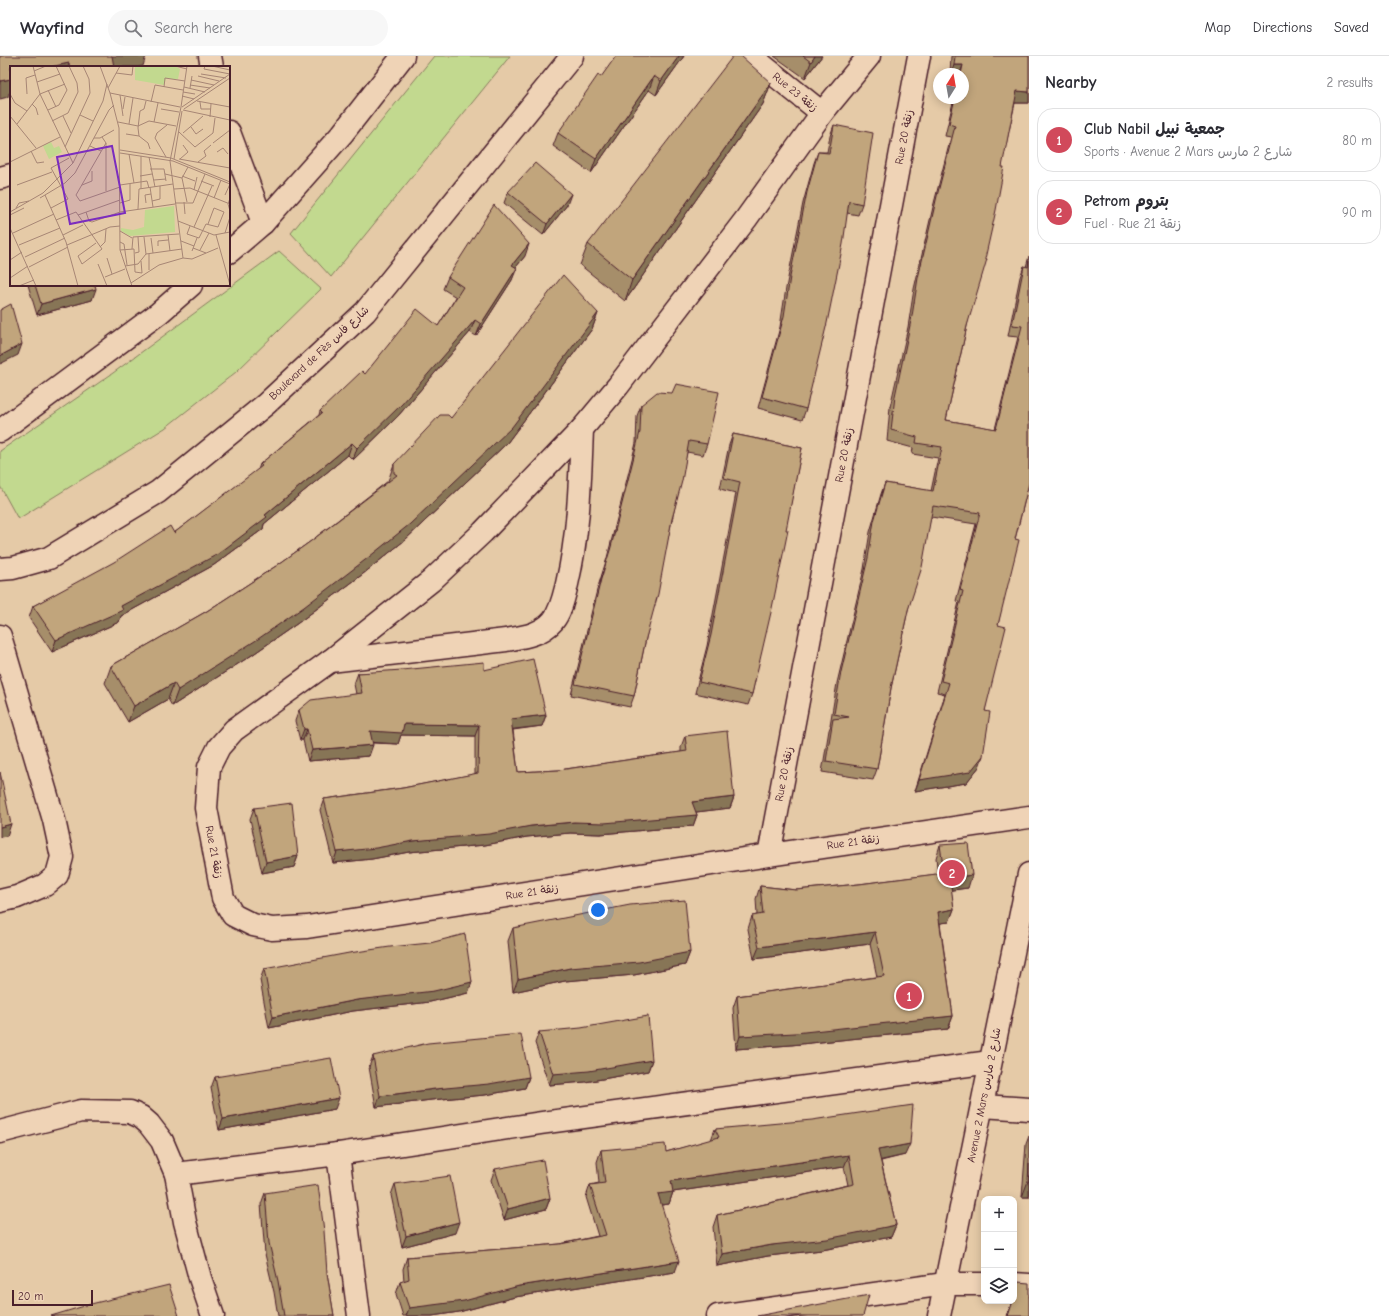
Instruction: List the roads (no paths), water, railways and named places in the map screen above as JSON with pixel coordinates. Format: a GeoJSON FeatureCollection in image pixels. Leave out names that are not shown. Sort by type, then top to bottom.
{"type":"FeatureCollection","features":[{"type":"Feature","properties":{"kind":"street"},"geometry":{"type":"LineString","coordinates":[[210,56],[212,66]]}},
{"type":"Feature","properties":{"kind":"street"},"geometry":{"type":"LineString","coordinates":[[230,251],[262,223],[342,134],[403,56]]}},
{"type":"Feature","properties":{"kind":"street","name":"Boulevard de Fès شارع فاس"},"geometry":{"type":"LineString","coordinates":[[0,570],[49,558],[158,492],[266,404],[365,312],[572,56]]}},
{"type":"Feature","properties":{"kind":"street","name":"Rue 23 زنقة"},"geometry":{"type":"LineString","coordinates":[[750,56],[822,113]]}},
{"type":"Feature","properties":{"kind":"street","name":"Rue 21 زنقة"},"geometry":{"type":"LineString","coordinates":[[869,56],[822,113],[746,219],[618,386],[582,429],[483,532],[431,581],[330,661],[234,730],[219,747],[209,767],[206,808],[223,898],[233,915],[252,926],[272,929],[307,927],[769,854],[1029,817]]}},
{"type":"Feature","properties":{"kind":"street","name":"Rue 20 زنقة"},"geometry":{"type":"LineString","coordinates":[[769,854],[919,56]]}},
{"type":"Feature","properties":{"kind":"street"},"geometry":{"type":"LineString","coordinates":[[230,135],[262,223]]}},
{"type":"Feature","properties":{"kind":"street"},"geometry":{"type":"LineString","coordinates":[[0,178],[10,175]]}},
{"type":"Feature","properties":{"kind":"street"},"geometry":{"type":"LineString","coordinates":[[0,431],[159,313],[190,286]]}},
{"type":"Feature","properties":{"kind":"street"},"geometry":{"type":"LineString","coordinates":[[330,661],[506,640],[528,636],[542,630],[553,620],[564,600],[573,558],[579,493],[582,429]]}},
{"type":"Feature","properties":{"kind":"street"},"geometry":{"type":"LineString","coordinates":[[0,636],[39,766],[54,820],[62,857],[57,875],[45,885],[16,897],[0,901]]}},
{"type":"Feature","properties":{"kind":"street","name":"Avenue 2 Mars شارع 2 مارس"},"geometry":{"type":"LineString","coordinates":[[939,1316],[1029,874]]}},
{"type":"Feature","properties":{"kind":"street"},"geometry":{"type":"LineString","coordinates":[[176,1174],[338,1154],[541,1123],[990,1062]]}},
{"type":"Feature","properties":{"kind":"street"},"geometry":{"type":"LineString","coordinates":[[982,1106],[1029,1109]]}},
{"type":"Feature","properties":{"kind":"street"},"geometry":{"type":"LineString","coordinates":[[0,1132],[81,1111],[130,1112],[149,1124],[162,1141],[176,1174],[185,1222],[200,1278],[213,1316]]}},
{"type":"Feature","properties":{"kind":"street"},"geometry":{"type":"LineString","coordinates":[[338,1154],[359,1316]]}},
{"type":"Feature","properties":{"kind":"street"},"geometry":{"type":"LineString","coordinates":[[718,1316],[946,1284],[981,1284]]}},
{"type":"Feature","properties":{"kind":"street"},"geometry":{"type":"LineString","coordinates":[[1017,1284],[1029,1285]]}},
{"type":"Feature","properties":{"kind":"place","name":"Petrom بتروم"},"geometry":{"type":"Point","coordinates":[952,873]}},
{"type":"Feature","properties":{"kind":"place","name":"Club Nabil جمعية نبيل"},"geometry":{"type":"Point","coordinates":[909,996]}}]}
